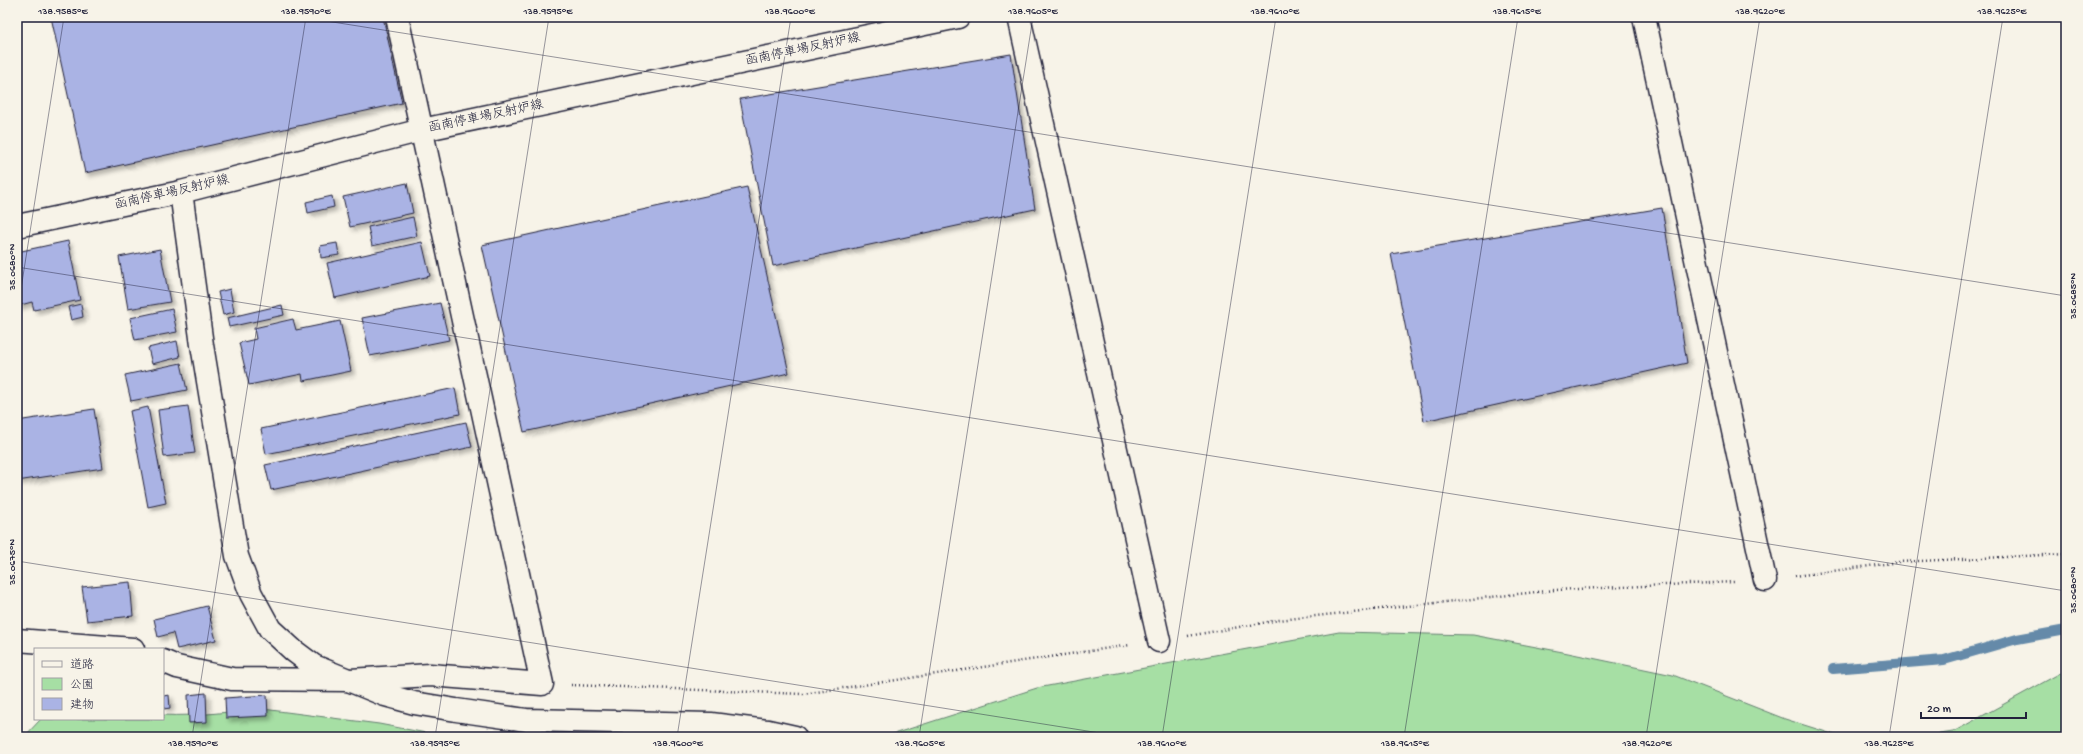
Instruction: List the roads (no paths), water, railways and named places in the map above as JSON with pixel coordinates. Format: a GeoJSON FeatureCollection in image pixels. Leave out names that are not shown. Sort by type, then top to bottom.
{"type":"FeatureCollection","features":[{"type":"Feature","properties":{"kind":"street"},"geometry":{"type":"LineString","coordinates":[[164,661],[177,667],[232,679],[350,680],[430,675],[542,684],[397,17]]}},
{"type":"Feature","properties":{"kind":"street","name":"函南停車場反射炉線"},"geometry":{"type":"LineString","coordinates":[[17,226],[181,192],[422,130],[958,17]]}},
{"type":"Feature","properties":{"kind":"street"},"geometry":{"type":"LineString","coordinates":[[1019,17],[1159,641]]}},
{"type":"Feature","properties":{"kind":"street"},"geometry":{"type":"LineString","coordinates":[[1644,17],[1765,580]]}},
{"type":"Feature","properties":{"kind":"street"},"geometry":{"type":"LineString","coordinates":[[181,192],[202,345],[237,556],[251,594],[270,629],[314,666],[385,695],[414,703],[526,720],[711,724],[768,730],[795,737]]}},
{"type":"Feature","properties":{"kind":"street"},"geometry":{"type":"LineString","coordinates":[[17,640],[120,648]]}},
{"type":"Feature","properties":{"kind":"waterway"},"geometry":{"type":"LineString","coordinates":[[1833,669],[1944,660],[2017,639],[2066,630]]}}]}
